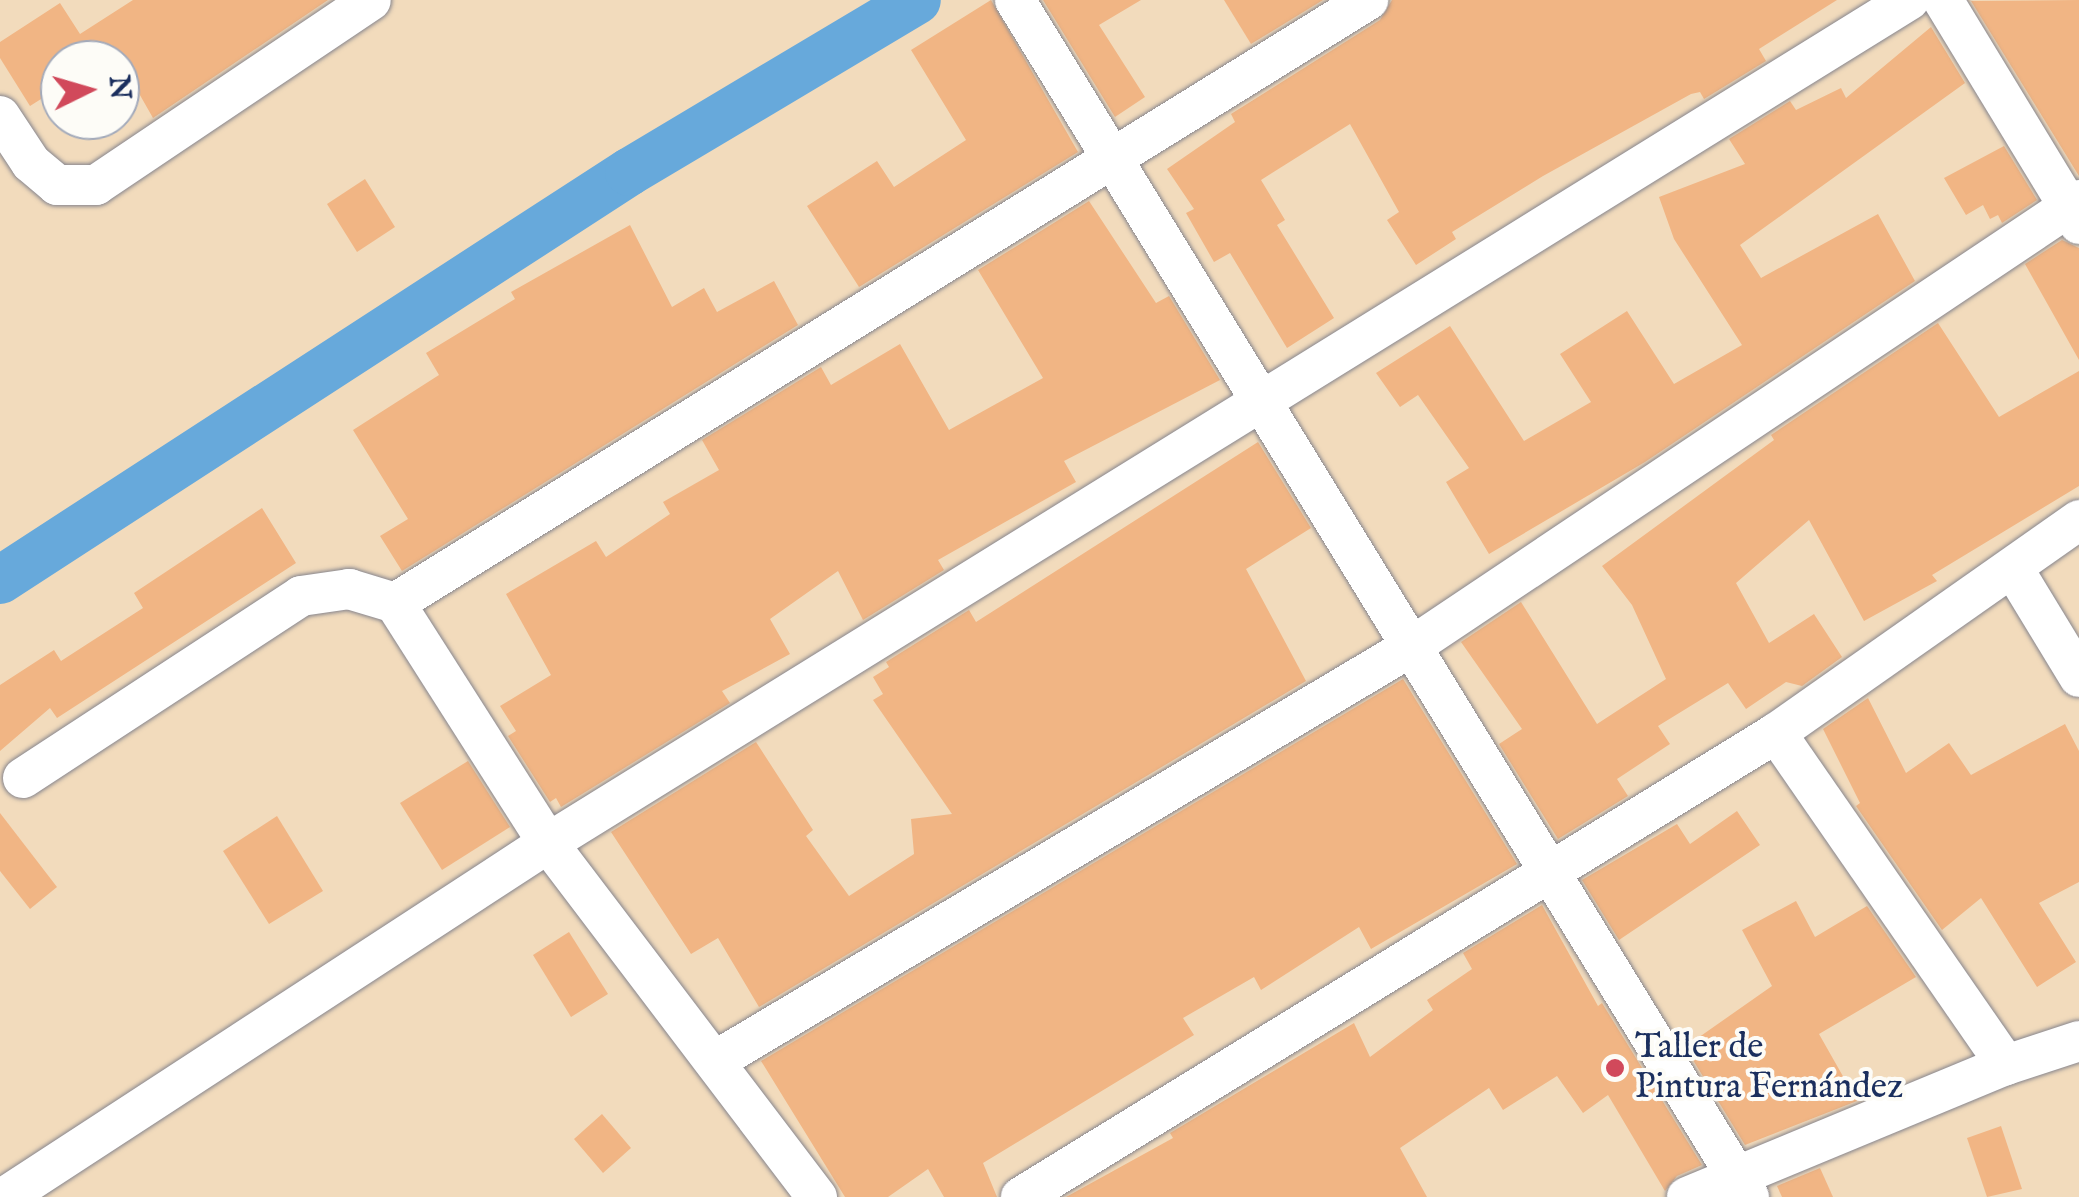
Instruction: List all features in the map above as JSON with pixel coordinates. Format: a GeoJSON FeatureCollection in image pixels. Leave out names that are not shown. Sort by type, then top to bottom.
{"type":"FeatureCollection","features":[{"type":"Feature","properties":{"kind":"street"},"geometry":{"type":"LineString","coordinates":[[0,116],[31,163],[57,185],[96,185],[371,0]]}},
{"type":"Feature","properties":{"kind":"street"},"geometry":{"type":"LineString","coordinates":[[1015,0],[1110,162],[1414,644],[1745,1187]]}},
{"type":"Feature","properties":{"kind":"street"},"geometry":{"type":"LineString","coordinates":[[395,603],[1368,0]]}},
{"type":"Feature","properties":{"kind":"street"},"geometry":{"type":"LineString","coordinates":[[5,1197],[548,842],[1262,404],[1909,0]]}},
{"type":"Feature","properties":{"kind":"street"},"geometry":{"type":"LineString","coordinates":[[715,1061],[1414,644],[2076,210],[1943,0]]}},
{"type":"Feature","properties":{"kind":"street"},"geometry":{"type":"LineString","coordinates":[[1021,1197],[1776,733],[2014,570],[2079,520]]}},
{"type":"Feature","properties":{"kind":"street"},"geometry":{"type":"LineString","coordinates":[[2014,570],[2079,677]]}},
{"type":"Feature","properties":{"kind":"street"},"geometry":{"type":"LineString","coordinates":[[23,778],[302,596],[348,590],[395,603],[548,842],[817,1197]]}},
{"type":"Feature","properties":{"kind":"street"},"geometry":{"type":"LineString","coordinates":[[1776,733],[2006,1065]]}},
{"type":"Feature","properties":{"kind":"street"},"geometry":{"type":"LineString","coordinates":[[1687,1197],[1745,1187],[2006,1065],[2079,1041]]}},
{"type":"Feature","properties":{"kind":"building"},"geometry":{"type":"Polygon","coordinates":[[[133,0],[328,0],[153,118],[140,95],[140,40],[40,40],[40,100],[30,106],[0,58],[0,42],[60,3],[80,34],[133,0]]]}},
{"type":"Feature","properties":{"kind":"building"},"geometry":{"type":"Polygon","coordinates":[[[991,0],[1078,152],[859,287],[807,206],[877,161],[894,187],[966,140],[911,50],[991,0]]]}},
{"type":"Feature","properties":{"kind":"building"},"geometry":{"type":"Polygon","coordinates":[[[1043,0],[1141,0],[1099,25],[1145,97],[1115,117],[1043,0]]]}},
{"type":"Feature","properties":{"kind":"building"},"geometry":{"type":"Polygon","coordinates":[[[1224,0],[1323,0],[1251,44],[1224,0]]]}},
{"type":"Feature","properties":{"kind":"building"},"geometry":{"type":"Polygon","coordinates":[[[1392,0],[1837,0],[1759,49],[1766,61],[1704,99],[1700,92],[1691,94],[1543,176],[1452,232],[1456,239],[1416,265],[1387,220],[1399,212],[1350,124],[1261,180],[1285,220],[1277,225],[1334,318],[1287,348],[1230,253],[1214,262],[1186,213],[1194,209],[1167,169],[1235,122],[1231,114],[1380,20],[1392,0]]]}},
{"type":"Feature","properties":{"kind":"building"},"geometry":{"type":"Polygon","coordinates":[[[2079,0],[2079,176],[1971,1],[2079,0]]]}},
{"type":"Feature","properties":{"kind":"building"},"geometry":{"type":"Polygon","coordinates":[[[1931,27],[1965,83],[1740,245],[1761,278],[1878,214],[1915,281],[1645,462],[1489,554],[1446,482],[1469,468],[1418,395],[1400,407],[1376,373],[1450,326],[1524,441],[1591,402],[1560,354],[1627,311],[1674,384],[1742,345],[1674,239],[1659,197],[1745,164],[1729,139],[1790,101],[1796,110],[1841,88],[1846,98],[1931,27]]]}},
{"type":"Feature","properties":{"kind":"building"},"geometry":{"type":"Polygon","coordinates":[[[2004,146],[2037,200],[2002,223],[1998,215],[1990,219],[1983,205],[1966,215],[1944,178],[2004,146]]]}},
{"type":"Feature","properties":{"kind":"building"},"geometry":{"type":"Polygon","coordinates":[[[365,179],[395,227],[357,252],[327,204],[365,179]]]}},
{"type":"Feature","properties":{"kind":"building"},"geometry":{"type":"Polygon","coordinates":[[[1089,201],[1156,303],[1169,296],[1220,380],[1064,461],[1076,482],[938,560],[944,570],[863,620],[838,571],[770,619],[790,654],[722,691],[730,703],[561,807],[556,798],[550,802],[508,736],[516,731],[500,706],[551,675],[506,594],[596,541],[606,557],[670,514],[663,502],[719,470],[702,440],[821,367],[831,385],[900,344],[949,430],[1043,378],[978,270],[1089,201]]]}},
{"type":"Feature","properties":{"kind":"building"},"geometry":{"type":"Polygon","coordinates":[[[630,225],[672,307],[704,288],[717,312],[774,281],[798,325],[402,571],[380,536],[408,519],[353,430],[439,375],[426,353],[515,299],[511,292],[630,225]]]}},
{"type":"Feature","properties":{"kind":"building"},"geometry":{"type":"Polygon","coordinates":[[[2062,240],[2079,248],[2079,360],[2025,264],[2062,240]]]}},
{"type":"Feature","properties":{"kind":"building"},"geometry":{"type":"Polygon","coordinates":[[[1938,323],[1999,417],[2079,371],[2079,486],[1932,575],[1937,581],[1864,621],[1809,520],[1736,583],[1769,643],[1814,614],[1842,657],[1802,686],[1786,682],[1746,709],[1728,683],[1658,726],[1670,744],[1617,779],[1628,796],[1558,839],[1499,744],[1522,729],[1461,642],[1521,602],[1597,724],[1666,679],[1632,605],[1602,566],[1774,440],[1771,435],[1938,323]]]}},
{"type":"Feature","properties":{"kind":"building"},"geometry":{"type":"Polygon","coordinates":[[[1258,442],[1311,528],[1246,569],[1306,681],[759,1007],[718,938],[691,954],[611,832],[756,742],[813,830],[806,836],[849,896],[914,854],[911,819],[952,814],[873,700],[883,694],[873,677],[889,667],[886,662],[969,610],[976,622],[1258,442]]]}},
{"type":"Feature","properties":{"kind":"building"},"geometry":{"type":"Polygon","coordinates":[[[262,508],[296,563],[57,718],[50,708],[0,751],[0,685],[54,650],[61,661],[143,608],[134,593],[262,508]]]}},
{"type":"Feature","properties":{"kind":"building"},"geometry":{"type":"Polygon","coordinates":[[[1403,679],[1517,864],[1371,949],[1359,927],[1261,990],[1254,977],[1183,1018],[1194,1035],[983,1163],[997,1197],[944,1197],[928,1169],[888,1197],[845,1197],[761,1061],[1403,679]]]}},
{"type":"Feature","properties":{"kind":"building"},"geometry":{"type":"Polygon","coordinates":[[[1868,698],[1906,773],[1949,743],[1971,775],[2065,724],[2079,751],[2079,882],[2039,903],[2076,962],[2037,987],[1981,898],[1942,930],[1856,806],[1860,803],[1823,729],[1868,698]]]}},
{"type":"Feature","properties":{"kind":"building"},"geometry":{"type":"Polygon","coordinates":[[[468,761],[510,827],[442,870],[400,803],[468,761]]]}},
{"type":"Feature","properties":{"kind":"building"},"geometry":{"type":"Polygon","coordinates":[[[1737,811],[1760,845],[1619,940],[1582,880],[1677,824],[1690,844],[1737,811]]]}},
{"type":"Feature","properties":{"kind":"building"},"geometry":{"type":"Polygon","coordinates":[[[0,813],[57,887],[30,909],[0,871],[0,813]]]}},
{"type":"Feature","properties":{"kind":"building"},"geometry":{"type":"Polygon","coordinates":[[[277,816],[323,891],[269,924],[223,851],[277,816]]]}},
{"type":"Feature","properties":{"kind":"building"},"geometry":{"type":"Polygon","coordinates":[[[1796,901],[1815,937],[1867,906],[1916,977],[1819,1034],[1857,1101],[1745,1145],[1685,1047],[1772,986],[1742,930],[1796,901]]]}},
{"type":"Feature","properties":{"kind":"building"},"geometry":{"type":"Polygon","coordinates":[[[1542,905],[1598,1006],[1602,1003],[1702,1165],[1677,1176],[1665,1191],[1608,1095],[1583,1113],[1557,1076],[1503,1110],[1489,1088],[1400,1148],[1427,1197],[1066,1197],[1173,1138],[1170,1133],[1354,1023],[1370,1057],[1433,1010],[1427,1000],[1472,969],[1463,953],[1542,905]]]}},
{"type":"Feature","properties":{"kind":"building"},"geometry":{"type":"Polygon","coordinates":[[[569,932],[608,994],[571,1017],[533,955],[569,932]]]}},
{"type":"Feature","properties":{"kind":"building"},"geometry":{"type":"Polygon","coordinates":[[[602,1114],[631,1148],[603,1173],[574,1139],[602,1114]]]}},
{"type":"Feature","properties":{"kind":"building"},"geometry":{"type":"Polygon","coordinates":[[[2001,1126],[2022,1189],[1987,1197],[1967,1138],[2001,1126]]]}},
{"type":"Feature","properties":{"kind":"building"},"geometry":{"type":"Polygon","coordinates":[[[1820,1168],[1833,1197],[1782,1197],[1777,1186],[1820,1168]]]}},
{"type":"Feature","properties":{"kind":"waterway"},"geometry":{"type":"LineString","coordinates":[[0,580],[629,172],[917,0]]}},
{"type":"Feature","properties":{"kind":"place","name":"Taller de Pintura Fernández"},"geometry":{"type":"Point","coordinates":[1615,1068]}}]}
